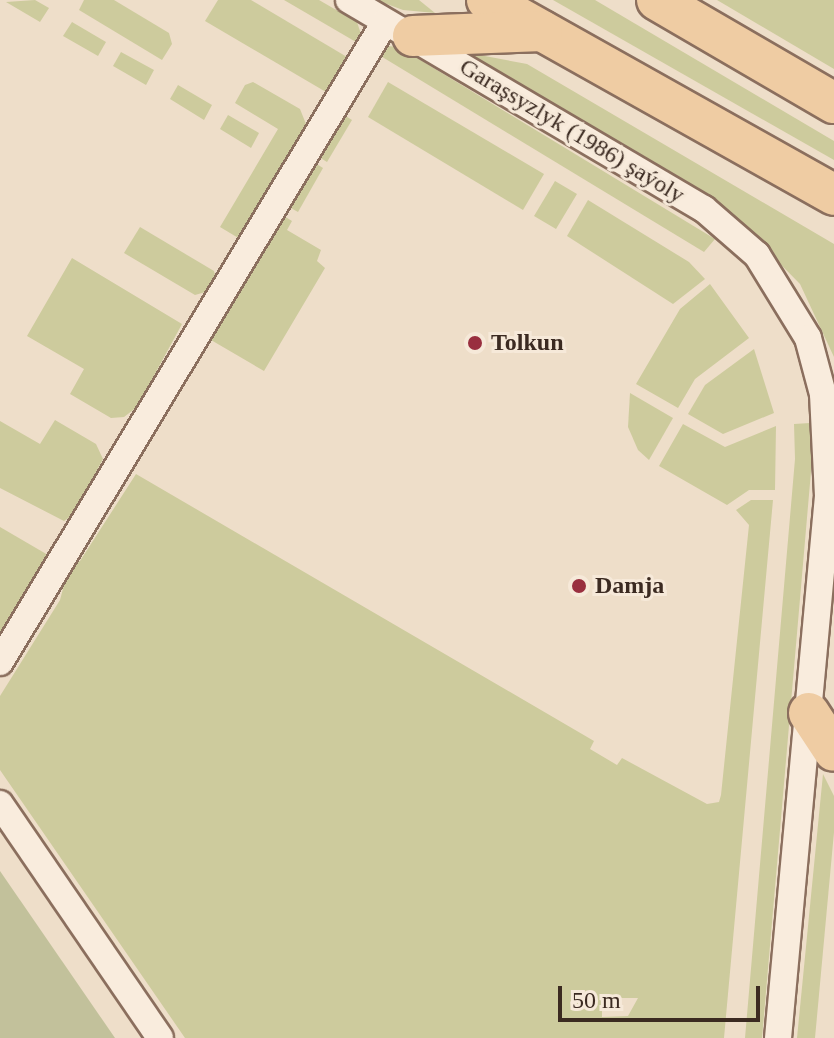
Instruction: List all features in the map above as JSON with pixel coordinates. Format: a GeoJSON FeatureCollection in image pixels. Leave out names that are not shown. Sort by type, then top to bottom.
{"type":"FeatureCollection","features":[{"type":"Feature","properties":{"kind":"main road"},"geometry":{"type":"LineString","coordinates":[[487,0],[834,195]]}},
{"type":"Feature","properties":{"kind":"main road"},"geometry":{"type":"LineString","coordinates":[[657,0],[834,103]]}},
{"type":"Feature","properties":{"kind":"main road"},"geometry":{"type":"LineString","coordinates":[[399,29],[542,31]]}},
{"type":"Feature","properties":{"kind":"main road"},"geometry":{"type":"LineString","coordinates":[[809,713],[834,751]]}},
{"type":"Feature","properties":{"kind":"street","name":"Garaşsyzlyk (1986) şaýoly"},"geometry":{"type":"LineString","coordinates":[[349,0],[704,209],[757,255],[778,284],[808,338],[823,394],[828,496],[778,1038]]}},
{"type":"Feature","properties":{"kind":"street"},"geometry":{"type":"LineString","coordinates":[[0,662],[399,29]]}},
{"type":"Feature","properties":{"kind":"street"},"geometry":{"type":"LineString","coordinates":[[0,804],[160,1038]]}},
{"type":"Feature","properties":{"kind":"shaded area"},"geometry":{"type":"Polygon","coordinates":[[[35,0],[49,8],[40,22],[6,2],[35,0]]]}},
{"type":"Feature","properties":{"kind":"shaded area"},"geometry":{"type":"Polygon","coordinates":[[[84,0],[114,0],[169,33],[172,44],[162,60],[79,10],[84,0]]]}},
{"type":"Feature","properties":{"kind":"shaded area"},"geometry":{"type":"Polygon","coordinates":[[[218,0],[251,0],[347,57],[326,92],[205,21],[218,0]]]}},
{"type":"Feature","properties":{"kind":"shaded area"},"geometry":{"type":"Polygon","coordinates":[[[284,0],[319,0],[357,22],[361,34],[356,42],[284,0]]]}},
{"type":"Feature","properties":{"kind":"shaded area"},"geometry":{"type":"Polygon","coordinates":[[[376,0],[419,0],[435,13],[403,10],[376,0]]]}},
{"type":"Feature","properties":{"kind":"shaded area"},"geometry":{"type":"Polygon","coordinates":[[[553,0],[595,0],[834,141],[834,160],[553,0]]]}},
{"type":"Feature","properties":{"kind":"shaded area"},"geometry":{"type":"Polygon","coordinates":[[[717,0],[834,0],[834,69],[717,0]]]}},
{"type":"Feature","properties":{"kind":"shaded area"},"geometry":{"type":"Polygon","coordinates":[[[72,22],[106,42],[98,56],[63,36],[72,22]]]}},
{"type":"Feature","properties":{"kind":"shaded area"},"geometry":{"type":"Polygon","coordinates":[[[387,46],[399,47],[715,239],[704,252],[379,55],[387,46]]]}},
{"type":"Feature","properties":{"kind":"shaded area"},"geometry":{"type":"Polygon","coordinates":[[[121,52],[154,70],[146,85],[113,66],[121,52]]]}},
{"type":"Feature","properties":{"kind":"shaded area"},"geometry":{"type":"Polygon","coordinates":[[[469,53],[527,64],[834,244],[834,357],[800,284],[733,216],[469,53]]]}},
{"type":"Feature","properties":{"kind":"shaded area"},"geometry":{"type":"Polygon","coordinates":[[[253,82],[300,109],[306,124],[240,239],[220,227],[278,129],[235,103],[245,85],[253,82]]]}},
{"type":"Feature","properties":{"kind":"shaded area"},"geometry":{"type":"Polygon","coordinates":[[[388,82],[544,174],[523,210],[368,117],[388,82]]]}},
{"type":"Feature","properties":{"kind":"shaded area"},"geometry":{"type":"Polygon","coordinates":[[[178,85],[212,105],[204,120],[170,99],[178,85]]]}},
{"type":"Feature","properties":{"kind":"shaded area"},"geometry":{"type":"Polygon","coordinates":[[[228,115],[259,133],[251,148],[220,129],[228,115]]]}},
{"type":"Feature","properties":{"kind":"shaded area"},"geometry":{"type":"Polygon","coordinates":[[[344,115],[352,120],[327,162],[319,157],[344,115]]]}},
{"type":"Feature","properties":{"kind":"shaded area"},"geometry":{"type":"Polygon","coordinates":[[[315,163],[323,168],[298,212],[289,207],[315,163]]]}},
{"type":"Feature","properties":{"kind":"shaded area"},"geometry":{"type":"Polygon","coordinates":[[[555,181],[577,194],[556,229],[534,216],[555,181]]]}},
{"type":"Feature","properties":{"kind":"shaded area"},"geometry":{"type":"Polygon","coordinates":[[[588,200],[689,262],[705,279],[673,304],[567,236],[588,200]]]}},
{"type":"Feature","properties":{"kind":"shaded area"},"geometry":{"type":"Polygon","coordinates":[[[284,216],[292,221],[287,230],[321,250],[317,261],[325,268],[264,371],[211,340],[284,216]]]}},
{"type":"Feature","properties":{"kind":"shaded area"},"geometry":{"type":"Polygon","coordinates":[[[140,227],[214,271],[216,279],[209,291],[195,295],[124,253],[140,227]]]}},
{"type":"Feature","properties":{"kind":"shaded area"},"geometry":{"type":"Polygon","coordinates":[[[72,258],[182,324],[137,407],[124,417],[111,418],[70,394],[84,369],[27,336],[72,258]]]}},
{"type":"Feature","properties":{"kind":"shaded area"},"geometry":{"type":"Polygon","coordinates":[[[710,284],[749,338],[695,379],[678,408],[636,384],[680,309],[710,284]]]}},
{"type":"Feature","properties":{"kind":"shaded area"},"geometry":{"type":"Polygon","coordinates":[[[754,349],[774,413],[723,434],[688,414],[705,385],[754,349]]]}},
{"type":"Feature","properties":{"kind":"shaded area"},"geometry":{"type":"Polygon","coordinates":[[[630,393],[673,418],[649,460],[638,450],[628,427],[630,393]]]}},
{"type":"Feature","properties":{"kind":"shaded area"},"geometry":{"type":"Polygon","coordinates":[[[55,420],[96,444],[103,459],[73,515],[64,521],[0,488],[0,421],[40,444],[55,420]]]}},
{"type":"Feature","properties":{"kind":"shaded area"},"geometry":{"type":"Polygon","coordinates":[[[810,423],[812,460],[762,1038],[745,1038],[795,459],[794,424],[810,423]]]}},
{"type":"Feature","properties":{"kind":"shaded area"},"geometry":{"type":"Polygon","coordinates":[[[683,424],[725,447],[776,426],[775,490],[749,490],[727,505],[659,466],[683,424]]]}},
{"type":"Feature","properties":{"kind":"shaded area"},"geometry":{"type":"Polygon","coordinates":[[[136,474],[594,741],[590,749],[617,765],[622,758],[707,804],[719,802],[721,795],[749,525],[736,510],[751,500],[773,500],[724,1038],[185,1038],[0,770],[0,696],[60,600],[69,566],[80,561],[136,474]],[[602,998],[602,1017],[628,1016],[638,998],[602,998]]]}},
{"type":"Feature","properties":{"kind":"shaded area"},"geometry":{"type":"Polygon","coordinates":[[[0,527],[48,555],[0,633],[0,527]]]}},
{"type":"Feature","properties":{"kind":"shaded area"},"geometry":{"type":"Polygon","coordinates":[[[823,774],[834,796],[834,832],[815,1038],[797,1038],[823,774]]]}},
{"type":"Feature","properties":{"kind":"green space"},"geometry":{"type":"Polygon","coordinates":[[[0,871],[115,1038],[0,1038],[0,871]]]}},
{"type":"Feature","properties":{"kind":"place","name":"Tolkun"},"geometry":{"type":"Point","coordinates":[475,343]}},
{"type":"Feature","properties":{"kind":"place","name":"Damja"},"geometry":{"type":"Point","coordinates":[579,586]}}]}
